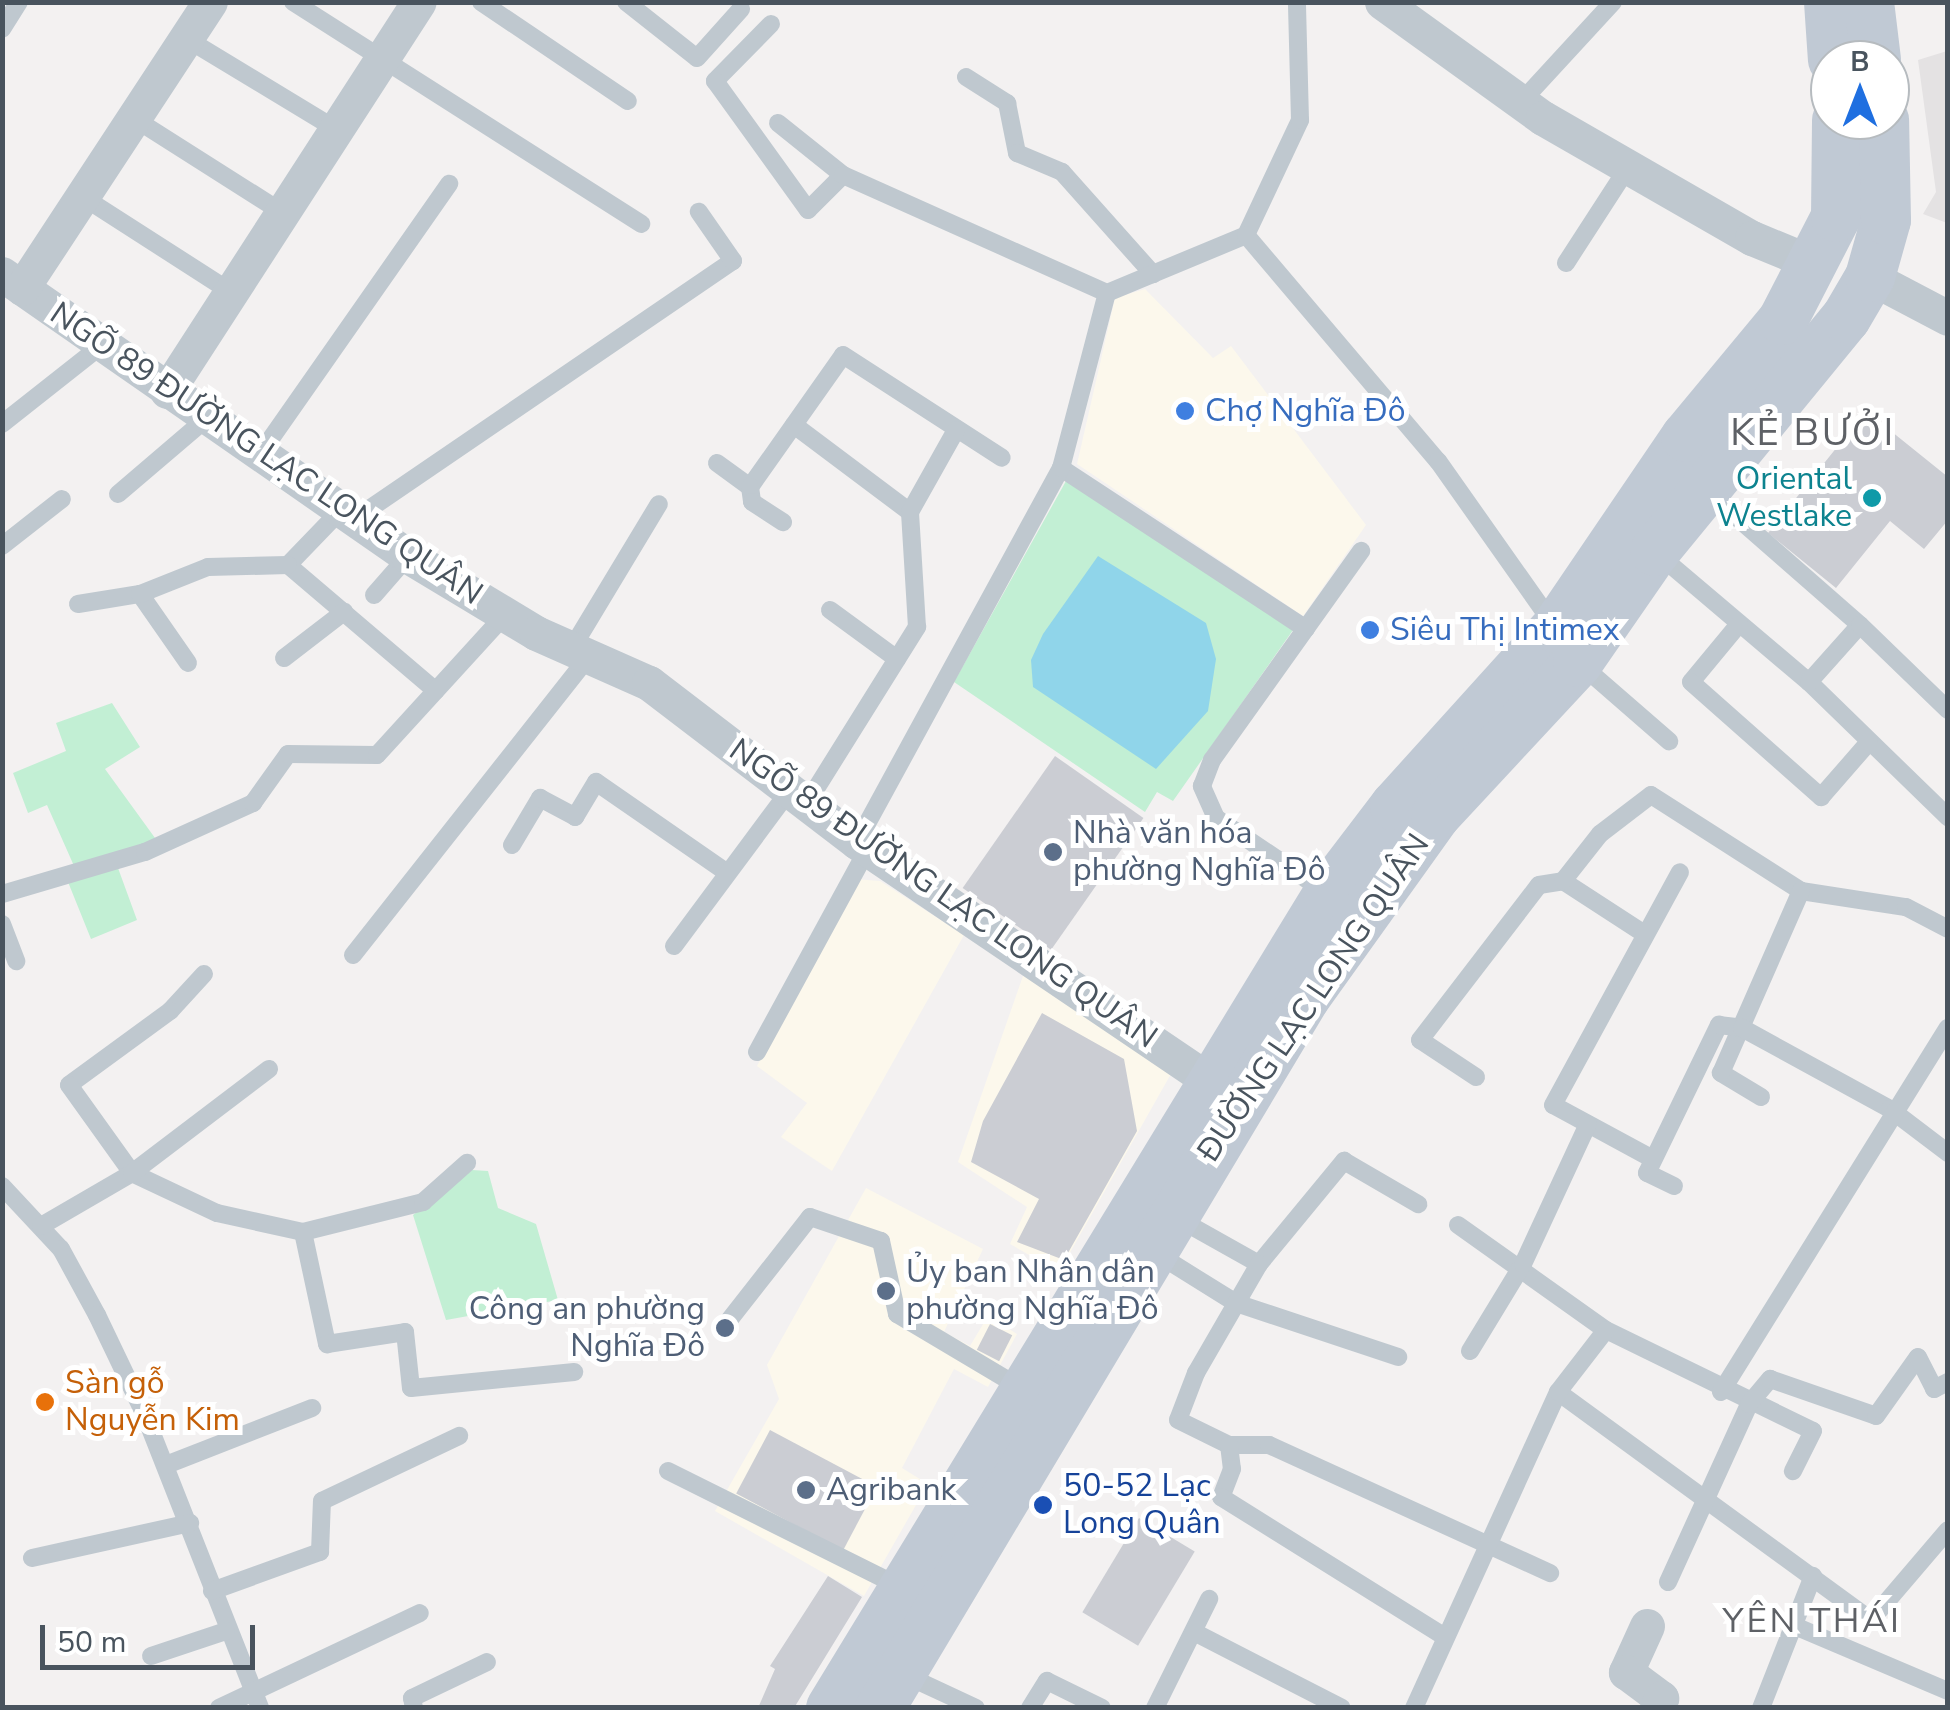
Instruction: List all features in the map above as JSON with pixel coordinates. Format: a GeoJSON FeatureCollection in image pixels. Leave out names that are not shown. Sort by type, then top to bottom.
{"type":"FeatureCollection","features":[{"type":"Feature","properties":{"kind":"main road"},"geometry":{"type":"LineString","coordinates":[[1869,2],[1874,40]]}},
{"type":"Feature","properties":{"kind":"main road"},"geometry":{"type":"LineString","coordinates":[[1828,3],[1831,40]]}},
{"type":"Feature","properties":{"kind":"main road","name":"ĐƯỜNG LẠC LONG QUÂN"},"geometry":{"type":"LineString","coordinates":[[1567,645],[1686,437],[1782,320],[1815,264],[1840,194],[1837,140]]}},
{"type":"Feature","properties":{"kind":"main road","name":"ĐƯỜNG LẠC LONG QUÂN"},"geometry":{"type":"LineString","coordinates":[[872,1670],[904,1588],[1023,1389],[1147,1231],[1209,1080],[1436,814],[1530,687],[1708,492],[1870,277],[1886,220],[1884,140]]}},
{"type":"Feature","properties":{"kind":"main road","name":"ĐƯỜNG LẠC LONG QUÂN"},"geometry":{"type":"LineString","coordinates":[[832,1708],[872,1670],[1147,1231],[1289,988],[1328,894],[1394,806],[1530,687]]}},
{"type":"Feature","properties":{"kind":"street"},"geometry":{"type":"LineString","coordinates":[[12,281],[83,197],[210,2]]}},
{"type":"Feature","properties":{"kind":"street"},"geometry":{"type":"LineString","coordinates":[[167,391],[419,2]]}},
{"type":"Feature","properties":{"kind":"street"},"geometry":{"type":"LineString","coordinates":[[1382,2],[1522,102],[1628,167],[1752,238],[1815,264]]}},
{"type":"Feature","properties":{"kind":"street"},"geometry":{"type":"LineString","coordinates":[[1870,277],[1948,318]]}},
{"type":"Feature","properties":{"kind":"street","name":"NGÕ 89 ĐƯỜNG LẠC LONG QUÂN"},"geometry":{"type":"LineString","coordinates":[[12,281],[408,556],[505,615],[580,654],[649,683],[862,845],[1209,1080]]}},
{"type":"Feature","properties":{"kind":"street"},"geometry":{"type":"LineString","coordinates":[[1648,1626],[1626,1672],[1661,1698],[1658,1708]]}},
{"type":"Feature","properties":{"kind":"lane"},"geometry":{"type":"LineString","coordinates":[[2,29],[19,2]]}},
{"type":"Feature","properties":{"kind":"lane"},"geometry":{"type":"LineString","coordinates":[[293,2],[380,62],[641,224]]}},
{"type":"Feature","properties":{"kind":"lane"},"geometry":{"type":"LineString","coordinates":[[481,2],[628,100]]}},
{"type":"Feature","properties":{"kind":"lane"},"geometry":{"type":"LineString","coordinates":[[626,2],[697,58],[741,8]]}},
{"type":"Feature","properties":{"kind":"lane"},"geometry":{"type":"LineString","coordinates":[[778,123],[843,175],[1107,293],[1246,236],[1300,120],[1297,2]]}},
{"type":"Feature","properties":{"kind":"lane"},"geometry":{"type":"LineString","coordinates":[[1522,102],[1613,2]]}},
{"type":"Feature","properties":{"kind":"lane"},"geometry":{"type":"LineString","coordinates":[[771,24],[715,82],[808,210],[843,175]]}},
{"type":"Feature","properties":{"kind":"lane"},"geometry":{"type":"LineString","coordinates":[[186,39],[337,130]]}},
{"type":"Feature","properties":{"kind":"lane"},"geometry":{"type":"LineString","coordinates":[[966,77],[1007,103],[1016,153],[1062,172],[1152,274]]}},
{"type":"Feature","properties":{"kind":"lane"},"geometry":{"type":"LineString","coordinates":[[135,119],[283,212]]}},
{"type":"Feature","properties":{"kind":"lane"},"geometry":{"type":"LineString","coordinates":[[1566,262],[1628,167]]}},
{"type":"Feature","properties":{"kind":"lane"},"geometry":{"type":"LineString","coordinates":[[260,454],[449,184]]}},
{"type":"Feature","properties":{"kind":"lane"},"geometry":{"type":"LineString","coordinates":[[83,197],[231,292]]}},
{"type":"Feature","properties":{"kind":"lane"},"geometry":{"type":"LineString","coordinates":[[78,604],[140,594],[208,567],[288,565],[346,516],[733,261],[699,212]]}},
{"type":"Feature","properties":{"kind":"lane"},"geometry":{"type":"LineString","coordinates":[[1246,236],[1438,461],[1567,645],[1669,741]]}},
{"type":"Feature","properties":{"kind":"lane"},"geometry":{"type":"LineString","coordinates":[[756,1052],[1061,468],[1107,293]]}},
{"type":"Feature","properties":{"kind":"lane"},"geometry":{"type":"LineString","coordinates":[[2,424],[102,345]]}},
{"type":"Feature","properties":{"kind":"lane"},"geometry":{"type":"LineString","coordinates":[[782,522],[752,502],[750,486],[843,354],[1002,458]]}},
{"type":"Feature","properties":{"kind":"lane"},"geometry":{"type":"LineString","coordinates":[[118,494],[208,418]]}},
{"type":"Feature","properties":{"kind":"lane"},"geometry":{"type":"LineString","coordinates":[[794,425],[910,512]]}},
{"type":"Feature","properties":{"kind":"lane"},"geometry":{"type":"LineString","coordinates":[[674,946],[726,872],[798,796],[917,627],[910,512],[956,430]]}},
{"type":"Feature","properties":{"kind":"lane"},"geometry":{"type":"LineString","coordinates":[[717,463],[750,486]]}},
{"type":"Feature","properties":{"kind":"lane"},"geometry":{"type":"LineString","coordinates":[[1061,468],[1306,629]]}},
{"type":"Feature","properties":{"kind":"lane"},"geometry":{"type":"LineString","coordinates":[[1708,492],[1860,625],[1948,710]]}},
{"type":"Feature","properties":{"kind":"lane"},"geometry":{"type":"LineString","coordinates":[[2,546],[62,498]]}},
{"type":"Feature","properties":{"kind":"lane"},"geometry":{"type":"LineString","coordinates":[[352,955],[580,654],[660,504]]}},
{"type":"Feature","properties":{"kind":"lane"},"geometry":{"type":"LineString","coordinates":[[1654,551],[1809,682],[1948,817]]}},
{"type":"Feature","properties":{"kind":"lane"},"geometry":{"type":"LineString","coordinates":[[1328,894],[1216,818],[1202,786],[1362,552]]}},
{"type":"Feature","properties":{"kind":"lane"},"geometry":{"type":"LineString","coordinates":[[374,595],[408,556]]}},
{"type":"Feature","properties":{"kind":"lane"},"geometry":{"type":"LineString","coordinates":[[288,565],[436,690]]}},
{"type":"Feature","properties":{"kind":"lane"},"geometry":{"type":"LineString","coordinates":[[140,594],[188,664]]}},
{"type":"Feature","properties":{"kind":"lane"},"geometry":{"type":"LineString","coordinates":[[830,610],[896,659]]}},
{"type":"Feature","properties":{"kind":"lane"},"geometry":{"type":"LineString","coordinates":[[284,658],[344,612]]}},
{"type":"Feature","properties":{"kind":"lane"},"geometry":{"type":"LineString","coordinates":[[3,892],[145,852],[253,803],[288,754],[377,756],[505,615]]}},
{"type":"Feature","properties":{"kind":"lane"},"geometry":{"type":"LineString","coordinates":[[1739,624],[1691,682],[1820,797],[1869,742]]}},
{"type":"Feature","properties":{"kind":"lane"},"geometry":{"type":"LineString","coordinates":[[1809,682],[1860,625]]}},
{"type":"Feature","properties":{"kind":"lane"},"geometry":{"type":"LineString","coordinates":[[512,845],[540,798],[575,817],[596,782],[726,872]]}},
{"type":"Feature","properties":{"kind":"lane"},"geometry":{"type":"LineString","coordinates":[[1476,1077],[1420,1040],[1539,885],[1563,881],[1600,834],[1652,795],[1801,891],[1906,907],[1948,929]]}},
{"type":"Feature","properties":{"kind":"lane"},"geometry":{"type":"LineString","coordinates":[[1652,1158],[1553,1105],[1643,933],[1680,872]]}},
{"type":"Feature","properties":{"kind":"lane"},"geometry":{"type":"LineString","coordinates":[[1563,881],[1643,933]]}},
{"type":"Feature","properties":{"kind":"lane"},"geometry":{"type":"LineString","coordinates":[[1760,1097],[1721,1073],[1801,891]]}},
{"type":"Feature","properties":{"kind":"lane"},"geometry":{"type":"LineString","coordinates":[[2,924],[16,961]]}},
{"type":"Feature","properties":{"kind":"lane"},"geometry":{"type":"LineString","coordinates":[[204,974],[170,1011],[69,1085],[132,1173],[217,1214],[303,1232],[423,1202],[467,1163]]}},
{"type":"Feature","properties":{"kind":"lane"},"geometry":{"type":"LineString","coordinates":[[1674,1186],[1646,1173],[1720,1025],[1742,1028],[1890,1108],[1948,1153]]}},
{"type":"Feature","properties":{"kind":"lane"},"geometry":{"type":"LineString","coordinates":[[1721,1392],[1890,1108],[1948,1028]]}},
{"type":"Feature","properties":{"kind":"lane"},"geometry":{"type":"LineString","coordinates":[[41,1226],[132,1173],[269,1069]]}},
{"type":"Feature","properties":{"kind":"lane"},"geometry":{"type":"LineString","coordinates":[[1470,1351],[1522,1264],[1588,1124]]}},
{"type":"Feature","properties":{"kind":"lane"},"geometry":{"type":"LineString","coordinates":[[1418,1204],[1344,1161],[1260,1264],[1236,1302],[1178,1420],[1230,1445],[1269,1445],[1550,1573]]}},
{"type":"Feature","properties":{"kind":"lane"},"geometry":{"type":"LineString","coordinates":[[2,1186],[41,1226],[97,1316],[166,1464],[226,1631],[258,1702]]}},
{"type":"Feature","properties":{"kind":"lane"},"geometry":{"type":"LineString","coordinates":[[723,1328],[810,1217],[882,1240],[897,1314],[1023,1389]]}},
{"type":"Feature","properties":{"kind":"lane"},"geometry":{"type":"LineString","coordinates":[[1458,1225],[1522,1264],[1606,1330],[1721,1392],[1814,1431],[1793,1471]]}},
{"type":"Feature","properties":{"kind":"lane"},"geometry":{"type":"LineString","coordinates":[[1147,1231],[1260,1264]]}},
{"type":"Feature","properties":{"kind":"lane"},"geometry":{"type":"LineString","coordinates":[[1147,1231],[1236,1302],[1398,1357]]}},
{"type":"Feature","properties":{"kind":"lane"},"geometry":{"type":"LineString","coordinates":[[303,1232],[327,1344],[405,1332],[411,1388],[574,1372]]}},
{"type":"Feature","properties":{"kind":"lane"},"geometry":{"type":"LineString","coordinates":[[1414,1708],[1486,1541],[1558,1392],[1606,1330]]}},
{"type":"Feature","properties":{"kind":"lane"},"geometry":{"type":"LineString","coordinates":[[1668,1582],[1749,1404],[1770,1379],[1876,1416],[1918,1357],[1934,1389],[1948,1382]]}},
{"type":"Feature","properties":{"kind":"lane"},"geometry":{"type":"LineString","coordinates":[[1558,1392],[1871,1620],[1948,1530]]}},
{"type":"Feature","properties":{"kind":"lane"},"geometry":{"type":"LineString","coordinates":[[166,1464],[312,1408]]}},
{"type":"Feature","properties":{"kind":"lane"},"geometry":{"type":"LineString","coordinates":[[212,1591],[320,1552],[322,1501],[460,1436]]}},
{"type":"Feature","properties":{"kind":"lane"},"geometry":{"type":"LineString","coordinates":[[1230,1445],[1232,1469],[1220,1497],[1445,1637]]}},
{"type":"Feature","properties":{"kind":"lane"},"geometry":{"type":"LineString","coordinates":[[668,1471],[904,1588]]}},
{"type":"Feature","properties":{"kind":"lane"},"geometry":{"type":"LineString","coordinates":[[32,1558],[190,1523]]}},
{"type":"Feature","properties":{"kind":"lane"},"geometry":{"type":"LineString","coordinates":[[1761,1708],[1797,1627],[1814,1576]]}},
{"type":"Feature","properties":{"kind":"lane"},"geometry":{"type":"LineString","coordinates":[[1155,1708],[1209,1599]]}},
{"type":"Feature","properties":{"kind":"lane"},"geometry":{"type":"LineString","coordinates":[[220,1708],[258,1702],[420,1613]]}},
{"type":"Feature","properties":{"kind":"lane"},"geometry":{"type":"LineString","coordinates":[[1797,1627],[1948,1691]]}},
{"type":"Feature","properties":{"kind":"lane"},"geometry":{"type":"LineString","coordinates":[[151,1656],[226,1631]]}},
{"type":"Feature","properties":{"kind":"lane"},"geometry":{"type":"LineString","coordinates":[[1194,1632],[1342,1708]]}},
{"type":"Feature","properties":{"kind":"lane"},"geometry":{"type":"LineString","coordinates":[[414,1708],[412,1698],[487,1662]]}},
{"type":"Feature","properties":{"kind":"lane"},"geometry":{"type":"LineString","coordinates":[[872,1670],[976,1708]]}},
{"type":"Feature","properties":{"kind":"lane"},"geometry":{"type":"LineString","coordinates":[[1030,1708],[1046,1680],[1102,1708]]}},
{"type":"Feature","properties":{"kind":"shaded area"},"geometry":{"type":"Polygon","coordinates":[[[1948,51],[1947,223],[1923,214],[1936,192],[1918,60],[1948,51]]]}},
{"type":"Feature","properties":{"kind":"shaded area","name":"Chợ Nghĩa Đô"},"geometry":{"type":"Polygon","coordinates":[[[1145,289],[1213,358],[1231,346],[1366,525],[1303,616],[1077,464],[1115,298],[1145,289]]]}},
{"type":"Feature","properties":{"kind":"shaded area"},"geometry":{"type":"Polygon","coordinates":[[[855,879],[880,881],[964,935],[832,1171],[781,1137],[807,1103],[757,1066],[855,879]]]}},
{"type":"Feature","properties":{"kind":"shaded area"},"geometry":{"type":"Polygon","coordinates":[[[1024,973],[1176,1065],[1059,1272],[1010,1244],[1027,1207],[958,1162],[1024,973]]]}},
{"type":"Feature","properties":{"kind":"shaded area","name":"Ủy ban Nhân dân phường Nghĩa Đô"},"geometry":{"type":"Polygon","coordinates":[[[866,1188],[983,1249],[944,1332],[970,1346],[988,1316],[1017,1334],[988,1387],[954,1369],[902,1468],[928,1484],[864,1596],[715,1511],[779,1399],[767,1365],[866,1188]]]}},
{"type":"Feature","properties":{"kind":"green space"},"geometry":{"type":"Polygon","coordinates":[[[1066,481],[1293,630],[1173,801],[1157,792],[1145,812],[954,682],[1066,481]]]}},
{"type":"Feature","properties":{"kind":"green space"},"geometry":{"type":"Polygon","coordinates":[[[112,703],[140,747],[105,769],[163,849],[118,868],[137,920],[91,939],[68,882],[78,875],[47,805],[28,813],[13,773],[66,751],[56,723],[112,703]]]}},
{"type":"Feature","properties":{"kind":"green space"},"geometry":{"type":"Polygon","coordinates":[[[472,1170],[488,1171],[498,1208],[536,1224],[558,1300],[446,1320],[413,1215],[472,1170]]]}},
{"type":"Feature","properties":{"kind":"water"},"geometry":{"type":"Polygon","coordinates":[[[1098,556],[1206,623],[1216,659],[1208,711],[1156,769],[1033,687],[1031,660],[1043,634],[1098,556]]]}},
{"type":"Feature","properties":{"kind":"building","name":"Oriental Westlake"},"geometry":{"type":"Polygon","coordinates":[[[1866,411],[1948,477],[1948,520],[1924,549],[1890,521],[1836,588],[1768,533],[1866,411]]]}},
{"type":"Feature","properties":{"kind":"building","name":"Nhà văn hóa phường Nghĩa Đô"},"geometry":{"type":"Polygon","coordinates":[[[1055,756],[1143,818],[1051,950],[963,888],[1055,756]]]}},
{"type":"Feature","properties":{"kind":"building"},"geometry":{"type":"Polygon","coordinates":[[[1042,1013],[1124,1059],[1137,1131],[1064,1260],[1017,1242],[1039,1199],[971,1162],[983,1121],[1042,1013]]]}},
{"type":"Feature","properties":{"kind":"building"},"geometry":{"type":"Polygon","coordinates":[[[990,1324],[1012,1335],[999,1361],[977,1350],[990,1324]]]}},
{"type":"Feature","properties":{"kind":"building","name":"Agribank"},"geometry":{"type":"Polygon","coordinates":[[[770,1430],[877,1487],[843,1550],[736,1494],[770,1430]]]}},
{"type":"Feature","properties":{"kind":"building"},"geometry":{"type":"Polygon","coordinates":[[[1139,1518],[1195,1551],[1138,1646],[1082,1612],[1139,1518]]]}},
{"type":"Feature","properties":{"kind":"building"},"geometry":{"type":"Polygon","coordinates":[[[828,1576],[862,1597],[794,1708],[758,1708],[775,1669],[770,1666],[828,1576]]]}},
{"type":"Feature","properties":{"kind":"place","name":"Chợ Nghĩa Đô"},"geometry":{"type":"Point","coordinates":[1185,411]}},
{"type":"Feature","properties":{"kind":"place","name":"Oriental Westlake"},"geometry":{"type":"Point","coordinates":[1872,498]}},
{"type":"Feature","properties":{"kind":"place","name":"Siêu Thị Intimex"},"geometry":{"type":"Point","coordinates":[1370,630]}},
{"type":"Feature","properties":{"kind":"place","name":"Nhà văn hóa phường Nghĩa Đô"},"geometry":{"type":"Point","coordinates":[1053,852]}},
{"type":"Feature","properties":{"kind":"place","name":"Ủy ban Nhân dân phường Nghĩa Đô"},"geometry":{"type":"Point","coordinates":[886,1291]}},
{"type":"Feature","properties":{"kind":"place","name":"Công an phường Nghĩa Đô"},"geometry":{"type":"Point","coordinates":[725,1328]}},
{"type":"Feature","properties":{"kind":"place","name":"Sàn gỗ Nguyễn Kim"},"geometry":{"type":"Point","coordinates":[45,1402]}},
{"type":"Feature","properties":{"kind":"place","name":"Agribank"},"geometry":{"type":"Point","coordinates":[806,1490]}},
{"type":"Feature","properties":{"kind":"place","name":"50-52 Lạc Long Quân"},"geometry":{"type":"Point","coordinates":[1043,1505]}},
{"type":"Feature","properties":{"kind":"district","name":"KẺ BƯỞI"},"geometry":{"type":"Point","coordinates":[1813,433]}},
{"type":"Feature","properties":{"kind":"district","name":"YÊN THÁI"},"geometry":{"type":"Point","coordinates":[1812,1621]}}]}
